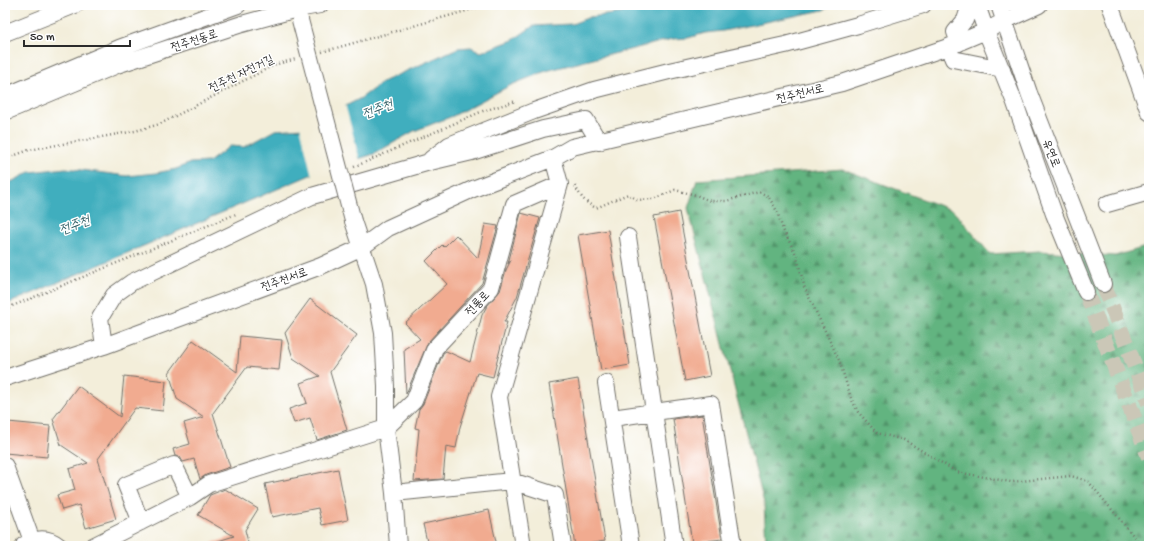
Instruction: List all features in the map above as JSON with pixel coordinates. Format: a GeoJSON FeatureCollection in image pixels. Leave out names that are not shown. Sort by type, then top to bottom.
{"type":"FeatureCollection","features":[{"type":"Feature","properties":{"kind":"street"},"geometry":{"type":"LineString","coordinates":[[5,33],[75,5]]}},
{"type":"Feature","properties":{"kind":"street","name":"전주천동로"},"geometry":{"type":"LineString","coordinates":[[5,96],[119,48],[238,5]]}},
{"type":"Feature","properties":{"kind":"street","name":"전주천동로"},"geometry":{"type":"LineString","coordinates":[[5,112],[117,65],[242,24],[320,5]]}},
{"type":"Feature","properties":{"kind":"street"},"geometry":{"type":"LineString","coordinates":[[426,163],[449,145],[534,111],[594,90],[669,71],[785,45],[923,5]]}},
{"type":"Feature","properties":{"kind":"street"},"geometry":{"type":"LineString","coordinates":[[970,5],[965,20],[954,41],[953,59],[1002,69]]}},
{"type":"Feature","properties":{"kind":"street","name":"유연로"},"geometry":{"type":"LineString","coordinates":[[977,5],[1015,103],[1054,214],[1086,292]]}},
{"type":"Feature","properties":{"kind":"street","name":"전주천서로"},"geometry":{"type":"LineString","coordinates":[[5,378],[104,346],[321,266],[362,247],[388,228],[473,189],[553,158],[572,147],[598,142],[842,82],[954,41],[984,26],[1001,13],[1039,5]]}},
{"type":"Feature","properties":{"kind":"street"},"geometry":{"type":"LineString","coordinates":[[1110,5],[1149,112]]}},
{"type":"Feature","properties":{"kind":"street"},"geometry":{"type":"LineString","coordinates":[[298,11],[353,221],[374,284],[382,333],[386,386],[386,428],[394,493],[398,546]]}},
{"type":"Feature","properties":{"kind":"street","name":"유연로"},"geometry":{"type":"LineString","coordinates":[[1001,13],[1029,93],[1103,284]]}},
{"type":"Feature","properties":{"kind":"street"},"geometry":{"type":"LineString","coordinates":[[104,346],[100,318],[114,295],[132,282],[312,196],[426,163],[472,152],[543,129],[586,120],[598,142]]}},
{"type":"Feature","properties":{"kind":"street"},"geometry":{"type":"LineString","coordinates":[[523,546],[499,397],[565,183],[553,158]]}},
{"type":"Feature","properties":{"kind":"street","name":"전룡로"},"geometry":{"type":"LineString","coordinates":[[386,428],[414,401],[435,348],[491,288],[514,204],[565,183]]}},
{"type":"Feature","properties":{"kind":"street"},"geometry":{"type":"LineString","coordinates":[[1107,204],[1149,192]]}},
{"type":"Feature","properties":{"kind":"street"},"geometry":{"type":"LineString","coordinates":[[628,237],[674,546]]}},
{"type":"Feature","properties":{"kind":"street"},"geometry":{"type":"LineString","coordinates":[[606,383],[631,546]]}},
{"type":"Feature","properties":{"kind":"street"},"geometry":{"type":"LineString","coordinates":[[612,418],[711,404],[734,546]]}},
{"type":"Feature","properties":{"kind":"street"},"geometry":{"type":"LineString","coordinates":[[92,546],[190,497],[209,484],[386,428]]}},
{"type":"Feature","properties":{"kind":"street"},"geometry":{"type":"LineString","coordinates":[[141,522],[126,485],[174,465],[190,497]]}},
{"type":"Feature","properties":{"kind":"street"},"geometry":{"type":"LineString","coordinates":[[5,466],[28,543],[41,539],[50,540],[59,546]]}},
{"type":"Feature","properties":{"kind":"street"},"geometry":{"type":"LineString","coordinates":[[394,493],[512,482],[555,496],[563,546]]}},
{"type":"Feature","properties":{"kind":"path"},"geometry":{"type":"LineString","coordinates":[[318,53],[487,5]]}},
{"type":"Feature","properties":{"kind":"path","name":"전주천 자전거길"},"geometry":{"type":"LineString","coordinates":[[5,159],[29,150],[135,131],[160,124],[274,65],[303,57]]}},
{"type":"Feature","properties":{"kind":"path"},"geometry":{"type":"LineString","coordinates":[[565,183],[575,186],[578,193],[586,203],[596,208],[628,194],[637,200],[654,199],[675,190],[696,195],[710,201],[726,201],[759,192],[768,196],[777,211],[783,230],[796,254],[805,289],[839,360],[851,398],[858,412],[877,433],[904,440],[957,472],[1011,482],[1071,476],[1088,481],[1142,546]]}},
{"type":"Feature","properties":{"kind":"green space"},"geometry":{"type":"Polygon","coordinates":[[[843,169],[954,211],[990,254],[1040,251],[1115,256],[1149,246],[1149,546],[766,546],[764,503],[688,208],[697,180],[843,169]]]}},
{"type":"Feature","properties":{"kind":"water","name":"전주천"},"geometry":{"type":"Polygon","coordinates":[[[655,5],[833,5],[823,10],[723,31],[705,33],[688,38],[672,39],[546,71],[511,85],[453,116],[414,131],[374,154],[315,173],[5,305],[5,185],[30,172],[66,168],[127,176],[176,169],[190,163],[209,162],[230,146],[244,147],[275,130],[303,128],[361,98],[384,81],[458,48],[471,47],[481,52],[513,40],[533,26],[572,24],[590,17],[622,13],[631,8],[642,8],[655,5]]]}},
{"type":"Feature","properties":{"kind":"pier"},"geometry":{"type":"Polygon","coordinates":[[[345,104],[360,161],[312,176],[300,126],[345,104]]]}},
{"type":"Feature","properties":{"kind":"building"},"geometry":{"type":"Polygon","coordinates":[[[679,212],[710,376],[685,381],[654,217],[679,212]]]}},
{"type":"Feature","properties":{"kind":"building"},"geometry":{"type":"Polygon","coordinates":[[[521,213],[540,218],[517,297],[504,322],[507,322],[493,377],[477,373],[460,427],[456,448],[446,446],[443,479],[414,481],[419,429],[415,428],[419,409],[423,404],[443,353],[446,351],[470,362],[482,315],[487,306],[500,291],[506,270],[511,260],[508,264],[521,213]]]}},
{"type":"Feature","properties":{"kind":"building"},"geometry":{"type":"Polygon","coordinates":[[[485,224],[498,226],[482,283],[428,342],[406,394],[404,349],[420,339],[405,323],[447,284],[426,261],[442,245],[444,247],[456,235],[478,258],[485,224]]]}},
{"type":"Feature","properties":{"kind":"building"},"geometry":{"type":"Polygon","coordinates":[[[608,230],[630,365],[601,370],[578,235],[608,230]]]}},
{"type":"Feature","properties":{"kind":"building"},"geometry":{"type":"Polygon","coordinates":[[[310,299],[357,335],[330,372],[347,430],[317,440],[310,418],[294,423],[289,409],[307,403],[300,383],[320,376],[293,358],[285,333],[310,299]]]}},
{"type":"Feature","properties":{"kind":"building"},"geometry":{"type":"Polygon","coordinates":[[[240,336],[282,340],[279,370],[247,367],[213,413],[230,467],[206,475],[200,479],[194,459],[183,462],[180,457],[175,456],[173,449],[190,444],[184,423],[204,417],[177,399],[169,373],[193,340],[237,372],[240,336]]]}},
{"type":"Feature","properties":{"kind":"building"},"geometry":{"type":"Polygon","coordinates":[[[124,376],[166,381],[163,411],[135,408],[98,459],[116,519],[86,528],[79,505],[62,510],[57,495],[75,490],[69,469],[88,463],[61,445],[53,419],[78,386],[120,417],[124,376]]]}},
{"type":"Feature","properties":{"kind":"building"},"geometry":{"type":"Polygon","coordinates":[[[578,379],[605,541],[575,546],[549,384],[578,379]]]}},
{"type":"Feature","properties":{"kind":"building"},"geometry":{"type":"Polygon","coordinates":[[[702,415],[722,539],[692,543],[673,419],[702,415]]]}},
{"type":"Feature","properties":{"kind":"building"},"geometry":{"type":"Polygon","coordinates":[[[8,422],[50,426],[47,457],[5,453],[8,422]]]}},
{"type":"Feature","properties":{"kind":"building"},"geometry":{"type":"Polygon","coordinates":[[[338,469],[348,520],[322,525],[318,508],[272,517],[265,484],[338,469]]]}},
{"type":"Feature","properties":{"kind":"building"},"geometry":{"type":"Polygon","coordinates":[[[225,489],[258,509],[245,530],[249,546],[212,546],[212,543],[234,536],[198,515],[210,495],[225,489]]]}},
{"type":"Feature","properties":{"kind":"building"},"geometry":{"type":"Polygon","coordinates":[[[489,510],[497,546],[428,546],[423,524],[489,510]]]}},
{"type":"Feature","properties":{"kind":"tunnel"},"geometry":{"type":"LineString","coordinates":[[1103,284],[1149,403]]}},
{"type":"Feature","properties":{"kind":"tunnel"},"geometry":{"type":"LineString","coordinates":[[1086,292],[1149,457]]}}]}
